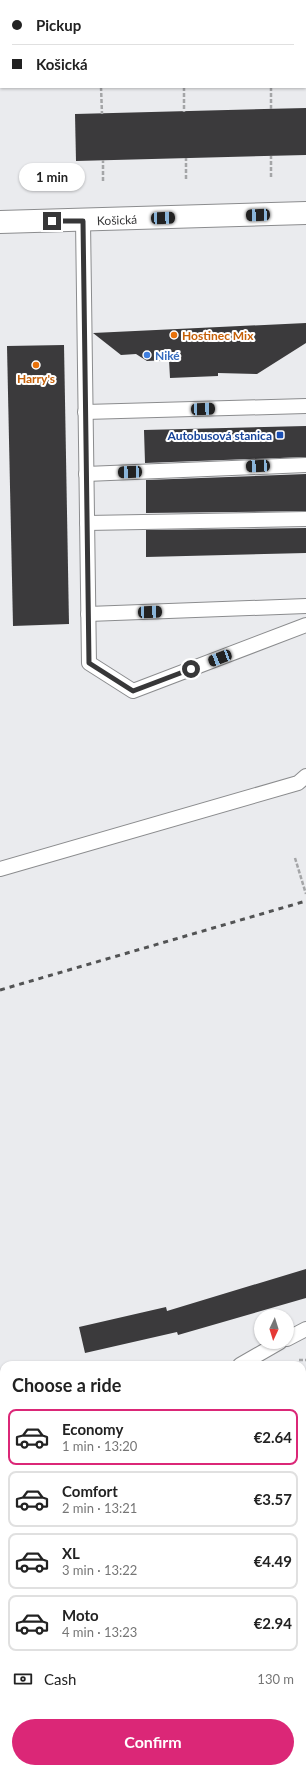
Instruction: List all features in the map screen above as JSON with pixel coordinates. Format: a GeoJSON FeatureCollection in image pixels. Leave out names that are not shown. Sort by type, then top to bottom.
{"type":"FeatureCollection","features":[{"type":"Feature","properties":{"kind":"street","name":"Košická"},"geometry":{"type":"LineString","coordinates":[[0,222],[83,221],[306,213]]}},
{"type":"Feature","properties":{"kind":"lane"},"geometry":{"type":"LineString","coordinates":[[83,221],[89,663],[133,691],[306,625]]}},
{"type":"Feature","properties":{"kind":"lane"},"geometry":{"type":"LineString","coordinates":[[85,412],[304,404]]}},
{"type":"Feature","properties":{"kind":"lane"},"geometry":{"type":"LineString","coordinates":[[86,474],[306,465]]}},
{"type":"Feature","properties":{"kind":"lane"},"geometry":{"type":"LineString","coordinates":[[87,523],[306,519]]}},
{"type":"Feature","properties":{"kind":"lane"},"geometry":{"type":"LineString","coordinates":[[88,614],[306,606]]}},
{"type":"Feature","properties":{"kind":"lane"},"geometry":{"type":"LineString","coordinates":[[0,869],[298,783],[306,776]]}},
{"type":"Feature","properties":{"kind":"lane"},"geometry":{"type":"LineString","coordinates":[[294,1335],[306,1329]]}},
{"type":"Feature","properties":{"kind":"lane"},"geometry":{"type":"LineString","coordinates":[[247,1361],[268,1349]]}},
{"type":"Feature","properties":{"kind":"path"},"geometry":{"type":"LineString","coordinates":[[101,88],[102,114]]}},
{"type":"Feature","properties":{"kind":"path"},"geometry":{"type":"LineString","coordinates":[[184,88],[184,112]]}},
{"type":"Feature","properties":{"kind":"path"},"geometry":{"type":"LineString","coordinates":[[271,88],[271,109]]}},
{"type":"Feature","properties":{"kind":"path"},"geometry":{"type":"LineString","coordinates":[[271,156],[271,177]]}},
{"type":"Feature","properties":{"kind":"path"},"geometry":{"type":"LineString","coordinates":[[186,158],[186,179]]}},
{"type":"Feature","properties":{"kind":"path"},"geometry":{"type":"LineString","coordinates":[[103,160],[103,181]]}},
{"type":"Feature","properties":{"kind":"path"},"geometry":{"type":"LineString","coordinates":[[295,858],[306,894]]}},
{"type":"Feature","properties":{"kind":"building"},"geometry":{"type":"Polygon","coordinates":[[[306,108],[306,155],[76,161],[75,114],[306,108]]]}},
{"type":"Feature","properties":{"kind":"building"},"geometry":{"type":"Polygon","coordinates":[[[306,323],[306,343],[257,374],[218,373],[218,376],[170,378],[169,360],[147,361],[136,354],[121,355],[93,333],[306,323]]]}},
{"type":"Feature","properties":{"kind":"building"},"geometry":{"type":"Polygon","coordinates":[[[64,345],[69,624],[13,626],[7,346],[64,345]]]}},
{"type":"Feature","properties":{"kind":"building"},"geometry":{"type":"Polygon","coordinates":[[[306,426],[306,457],[145,463],[144,430],[306,426]]]}},
{"type":"Feature","properties":{"kind":"building"},"geometry":{"type":"Polygon","coordinates":[[[306,474],[306,511],[146,513],[146,480],[306,474]]]}},
{"type":"Feature","properties":{"kind":"building"},"geometry":{"type":"Polygon","coordinates":[[[306,528],[306,553],[146,557],[146,530],[306,528]]]}},
{"type":"Feature","properties":{"kind":"building"},"geometry":{"type":"Polygon","coordinates":[[[306,1269],[306,1298],[268,1309],[254,1309],[254,1313],[178,1335],[177,1332],[85,1353],[79,1327],[166,1307],[167,1311],[306,1269]]]}},
{"type":"Feature","properties":{"kind":"railway"},"geometry":{"type":"LineString","coordinates":[[0,990],[306,901]]}},
{"type":"Feature","properties":{"kind":"place","name":"Hostinec Mix"},"geometry":{"type":"Point","coordinates":[174,335]}},
{"type":"Feature","properties":{"kind":"place","name":"Niké"},"geometry":{"type":"Point","coordinates":[147,355]}},
{"type":"Feature","properties":{"kind":"place","name":"Harry's"},"geometry":{"type":"Point","coordinates":[36,365]}},
{"type":"Feature","properties":{"kind":"place","name":"Autobusová stanica"},"geometry":{"type":"Point","coordinates":[280,435]}},
{"type":"Feature","properties":{"kind":"route"},"geometry":{"type":"LineString","coordinates":[[52,221],[83,221],[89,663],[133,691],[191,669]]}}]}
